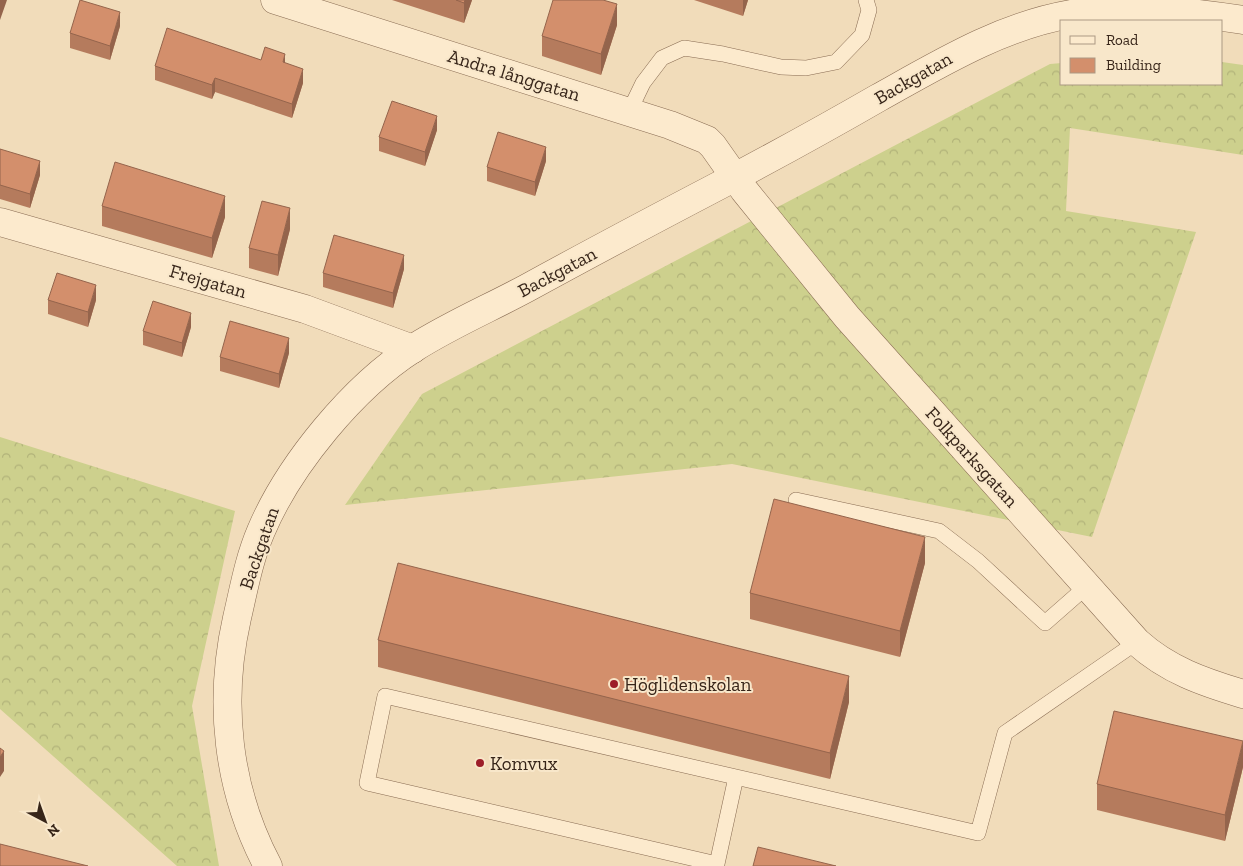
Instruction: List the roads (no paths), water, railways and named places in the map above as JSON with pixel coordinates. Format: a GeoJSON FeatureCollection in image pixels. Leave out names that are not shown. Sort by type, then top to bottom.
{"type":"FeatureCollection","features":[{"type":"Feature","properties":{"kind":"street","name":"Andra långgatan"},"geometry":{"type":"LineString","coordinates":[[275,0],[629,112],[707,140],[735,177]]}},
{"type":"Feature","properties":{"kind":"street","name":"Backgatan"},"geometry":{"type":"LineString","coordinates":[[268,866],[245,814],[233,772],[228,724],[227,688],[232,642],[249,566],[275,502],[308,451],[328,425],[364,388],[412,349],[735,177],[956,53],[1041,21],[1094,11],[1200,13],[1243,20]]}},
{"type":"Feature","properties":{"kind":"street","name":"Folkparksgatan"},"geometry":{"type":"LineString","coordinates":[[735,177],[847,317],[1137,642],[1155,658],[1179,672],[1243,694]]}},
{"type":"Feature","properties":{"kind":"street","name":"Frejgatan"},"geometry":{"type":"LineString","coordinates":[[0,222],[304,309],[412,349]]}},
{"type":"Feature","properties":{"kind":"lane"},"geometry":{"type":"LineString","coordinates":[[629,112],[642,83],[662,58],[684,48],[723,54],[781,67],[806,68],[836,62],[862,35],[869,10],[866,0]]}},
{"type":"Feature","properties":{"kind":"lane"},"geometry":{"type":"LineString","coordinates":[[796,500],[939,531],[978,561],[1044,622],[1086,587]]}},
{"type":"Feature","properties":{"kind":"lane"},"geometry":{"type":"LineString","coordinates":[[736,777],[717,864],[367,783],[385,696],[736,777],[978,833],[1005,733],[1137,642]]}},
{"type":"Feature","properties":{"kind":"place","name":"Höglidenskolan"},"geometry":{"type":"Point","coordinates":[614,684]}},
{"type":"Feature","properties":{"kind":"place","name":"Komvux"},"geometry":{"type":"Point","coordinates":[480,763]}}]}
